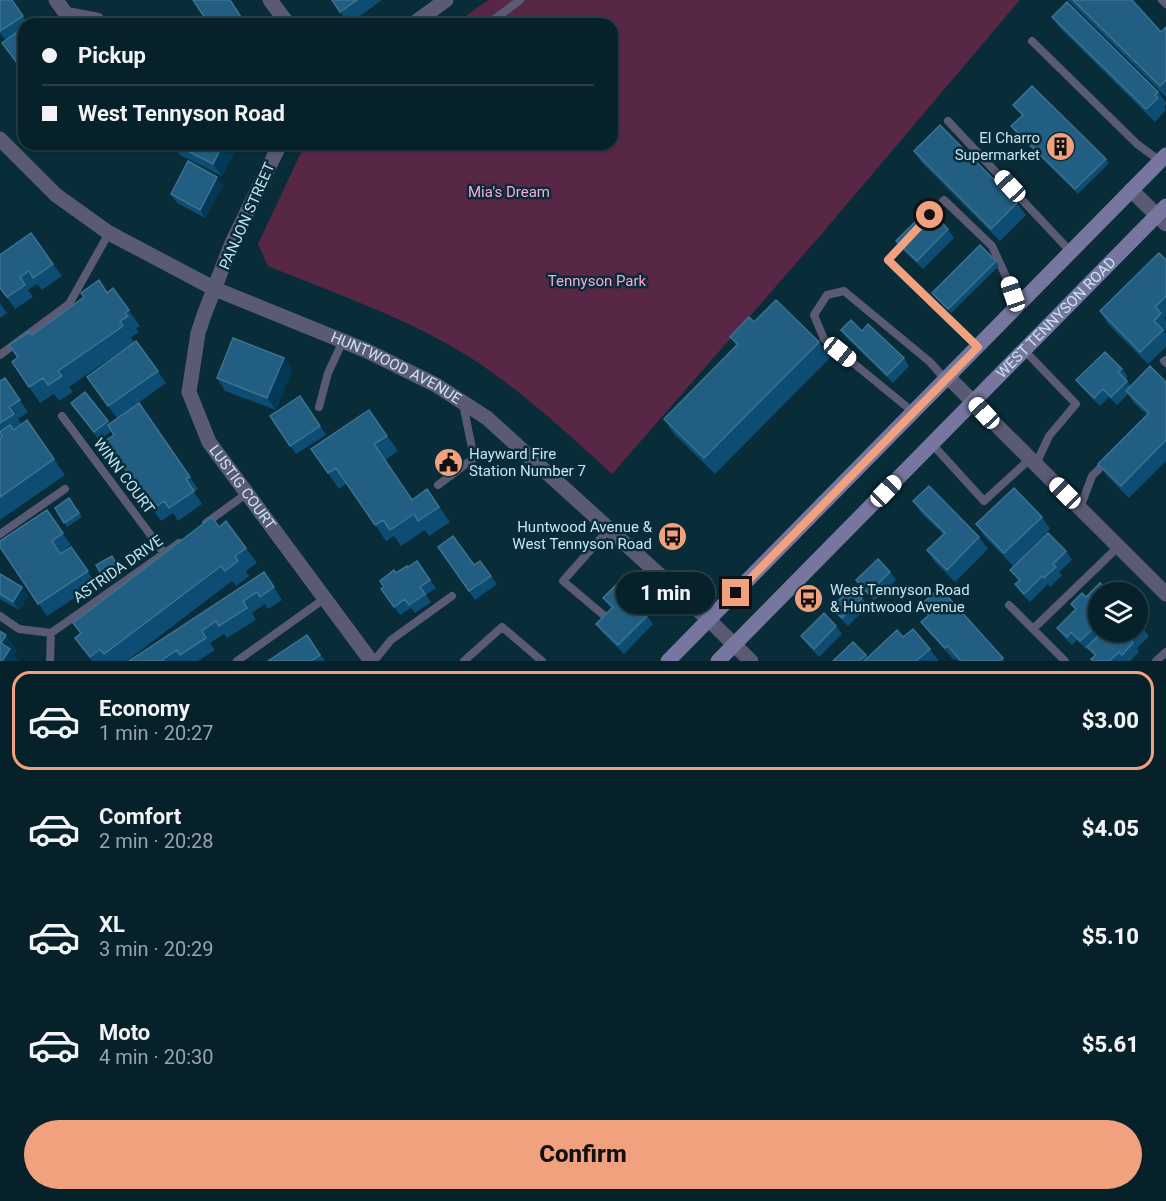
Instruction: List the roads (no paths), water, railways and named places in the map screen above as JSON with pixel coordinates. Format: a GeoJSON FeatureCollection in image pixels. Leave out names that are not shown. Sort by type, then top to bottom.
{"type":"FeatureCollection","features":[{"type":"Feature","properties":{"kind":"main road"},"geometry":{"type":"LineString","coordinates":[[668,661],[1163,158]]}},
{"type":"Feature","properties":{"kind":"main road","name":"WEST TENNYSON ROAD"},"geometry":{"type":"LineString","coordinates":[[718,661],[1024,350],[1163,215]]}},
{"type":"Feature","properties":{"kind":"street"},"geometry":{"type":"LineString","coordinates":[[56,0],[66,14],[87,18]]}},
{"type":"Feature","properties":{"kind":"street"},"geometry":{"type":"LineString","coordinates":[[270,0],[284,18]]}},
{"type":"Feature","properties":{"kind":"street"},"geometry":{"type":"LineString","coordinates":[[421,18],[446,0]]}},
{"type":"Feature","properties":{"kind":"street","name":"HUNTWOOD AVENUE"},"geometry":{"type":"LineString","coordinates":[[0,139],[56,195],[109,233],[215,289],[343,341],[436,385],[488,418],[751,661]]}},
{"type":"Feature","properties":{"kind":"street","name":"PANJON STREET"},"geometry":{"type":"LineString","coordinates":[[215,289],[232,243],[277,150]]}},
{"type":"Feature","properties":{"kind":"street"},"geometry":{"type":"LineString","coordinates":[[1131,190],[1163,215]]}},
{"type":"Feature","properties":{"kind":"street","name":"LUSTIG COURT"},"geometry":{"type":"LineString","coordinates":[[215,289],[198,333],[189,392],[209,442],[372,661]]}},
{"type":"Feature","properties":{"kind":"street"},"geometry":{"type":"LineString","coordinates":[[947,378],[974,402],[1166,594]]}},
{"type":"Feature","properties":{"kind":"lane"},"geometry":{"type":"LineString","coordinates":[[496,18],[520,0]]}},
{"type":"Feature","properties":{"kind":"lane"},"geometry":{"type":"LineString","coordinates":[[1162,0],[1166,4]]}},
{"type":"Feature","properties":{"kind":"lane"},"geometry":{"type":"LineString","coordinates":[[1032,41],[1137,144],[1163,158]]}},
{"type":"Feature","properties":{"kind":"lane"},"geometry":{"type":"LineString","coordinates":[[948,121],[1071,252]]}},
{"type":"Feature","properties":{"kind":"lane"},"geometry":{"type":"LineString","coordinates":[[920,226],[945,200],[992,246],[1017,306]]}},
{"type":"Feature","properties":{"kind":"lane"},"geometry":{"type":"LineString","coordinates":[[0,355],[69,304],[109,233]]}},
{"type":"Feature","properties":{"kind":"lane"},"geometry":{"type":"LineString","coordinates":[[912,234],[888,260],[978,347]]}},
{"type":"Feature","properties":{"kind":"lane"},"geometry":{"type":"LineString","coordinates":[[913,412],[825,339],[814,315],[827,295],[844,291],[947,378]]}},
{"type":"Feature","properties":{"kind":"lane"},"geometry":{"type":"LineString","coordinates":[[319,406],[328,373],[343,341]]}},
{"type":"Feature","properties":{"kind":"lane"},"geometry":{"type":"LineString","coordinates":[[932,444],[984,501],[1033,461],[1048,436],[1076,404],[1024,350]]}},
{"type":"Feature","properties":{"kind":"lane"},"geometry":{"type":"LineString","coordinates":[[438,485],[474,458],[462,402]]}},
{"type":"Feature","properties":{"kind":"lane","name":"WINN COURT"},"geometry":{"type":"LineString","coordinates":[[62,416],[164,553]]}},
{"type":"Feature","properties":{"kind":"lane"},"geometry":{"type":"LineString","coordinates":[[1080,508],[1092,476],[1114,454]]}},
{"type":"Feature","properties":{"kind":"lane"},"geometry":{"type":"LineString","coordinates":[[0,534],[65,489]]}},
{"type":"Feature","properties":{"kind":"lane"},"geometry":{"type":"LineString","coordinates":[[198,529],[246,494]]}},
{"type":"Feature","properties":{"kind":"lane"},"geometry":{"type":"LineString","coordinates":[[607,618],[563,581],[609,529]]}},
{"type":"Feature","properties":{"kind":"lane","name":"ASTRIDA DRIVE"},"geometry":{"type":"LineString","coordinates":[[51,633],[190,535]]}},
{"type":"Feature","properties":{"kind":"lane"},"geometry":{"type":"LineString","coordinates":[[1032,629],[1118,547]]}},
{"type":"Feature","properties":{"kind":"lane"},"geometry":{"type":"LineString","coordinates":[[372,661],[392,640],[452,596]]}},
{"type":"Feature","properties":{"kind":"lane"},"geometry":{"type":"LineString","coordinates":[[237,661],[324,599]]}},
{"type":"Feature","properties":{"kind":"lane"},"geometry":{"type":"LineString","coordinates":[[1009,605],[1065,661]]}},
{"type":"Feature","properties":{"kind":"lane"},"geometry":{"type":"LineString","coordinates":[[0,616],[19,629],[51,633],[50,661]]}},
{"type":"Feature","properties":{"kind":"lane"},"geometry":{"type":"LineString","coordinates":[[464,661],[502,627],[542,661]]}},
{"type":"Feature","properties":{"kind":"lane"},"geometry":{"type":"LineString","coordinates":[[1156,661],[1166,652]]}},
{"type":"Feature","properties":{"kind":"place","name":"El Charro Supermarket"},"geometry":{"type":"Point","coordinates":[1061,147]}},
{"type":"Feature","properties":{"kind":"place","name":"Hayward Fire Station Number 7"},"geometry":{"type":"Point","coordinates":[448,463]}},
{"type":"Feature","properties":{"kind":"place","name":"Huntwood Avenue & West Tennyson Road"},"geometry":{"type":"Point","coordinates":[673,536]}},
{"type":"Feature","properties":{"kind":"place","name":"West Tennyson Road & Huntwood Avenue"},"geometry":{"type":"Point","coordinates":[809,599]}},
{"type":"Feature","properties":{"kind":"park label","name":"Mia's Dream"},"geometry":{"type":"Point","coordinates":[509,192]}},
{"type":"Feature","properties":{"kind":"park label","name":"Tennyson Park"},"geometry":{"type":"Point","coordinates":[597,281]}}]}
